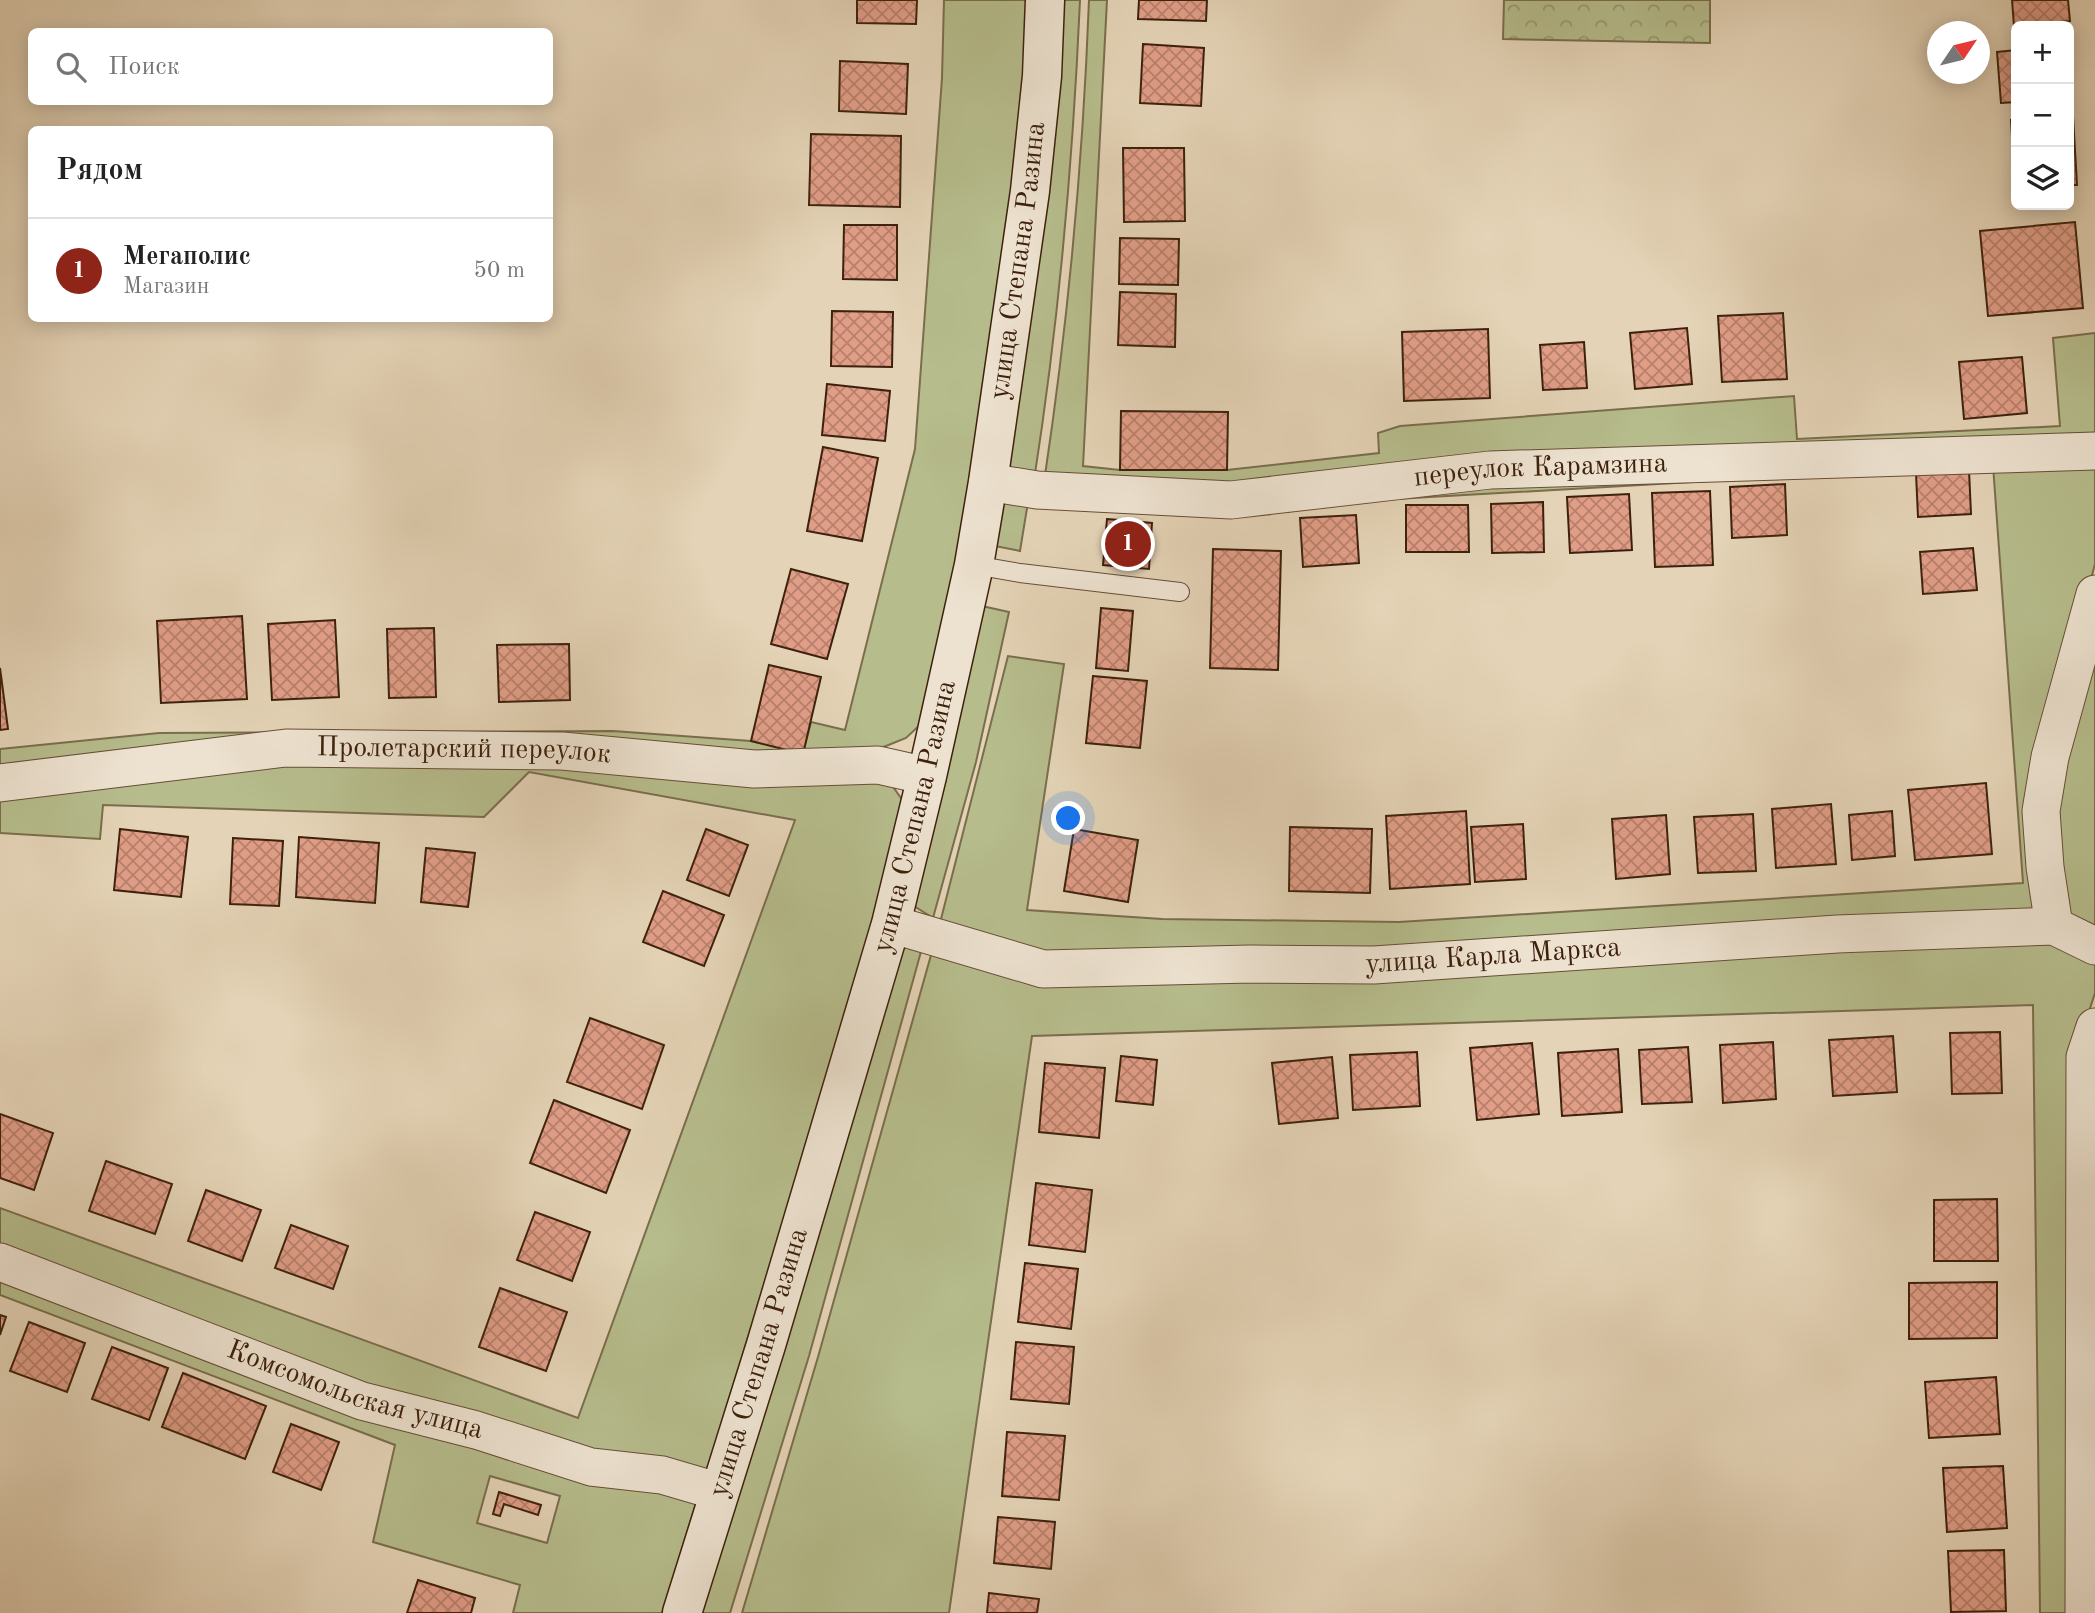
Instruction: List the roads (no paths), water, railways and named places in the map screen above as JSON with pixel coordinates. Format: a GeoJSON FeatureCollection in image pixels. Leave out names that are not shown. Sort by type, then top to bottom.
{"type":"FeatureCollection","features":[{"type":"Feature","properties":{"kind":"main road","name":"улица Степана Разина"},"geometry":{"type":"LineString","coordinates":[[682,1613],[766,1345],[891,924],[927,776],[974,565],[988,482],[1030,191],[1042,76],[1045,0]]}},
{"type":"Feature","properties":{"kind":"street","name":"переулок Карамзина"},"geometry":{"type":"LineString","coordinates":[[988,482],[1037,489],[1231,500],[1490,470],[2095,451]]}},
{"type":"Feature","properties":{"kind":"street"},"geometry":{"type":"LineString","coordinates":[[2054,926],[2040,811],[2050,757],[2095,594]]}},
{"type":"Feature","properties":{"kind":"street","name":"Пролетарский переулок"},"geometry":{"type":"LineString","coordinates":[[0,783],[286,748],[562,751],[754,769],[878,765],[927,776]]}},
{"type":"Feature","properties":{"kind":"street","name":"улица Карла Маркса"},"geometry":{"type":"LineString","coordinates":[[891,924],[1043,970],[1250,964],[1374,965],[1837,934],[2054,926],[2095,946]]}},
{"type":"Feature","properties":{"kind":"street"},"geometry":{"type":"LineString","coordinates":[[2084,1613],[2085,1057],[2095,1027]]}},
{"type":"Feature","properties":{"kind":"street","name":"Комсомольская улица"},"geometry":{"type":"LineString","coordinates":[[0,1262],[362,1401],[476,1430],[591,1467],[663,1475],[720,1492]]}},
{"type":"Feature","properties":{"kind":"lane"},"geometry":{"type":"LineString","coordinates":[[974,565],[1180,592]]}},
{"type":"Feature","properties":{"kind":"place","name":"Мегаполис"},"geometry":{"type":"Point","coordinates":[1128,544]}}]}
